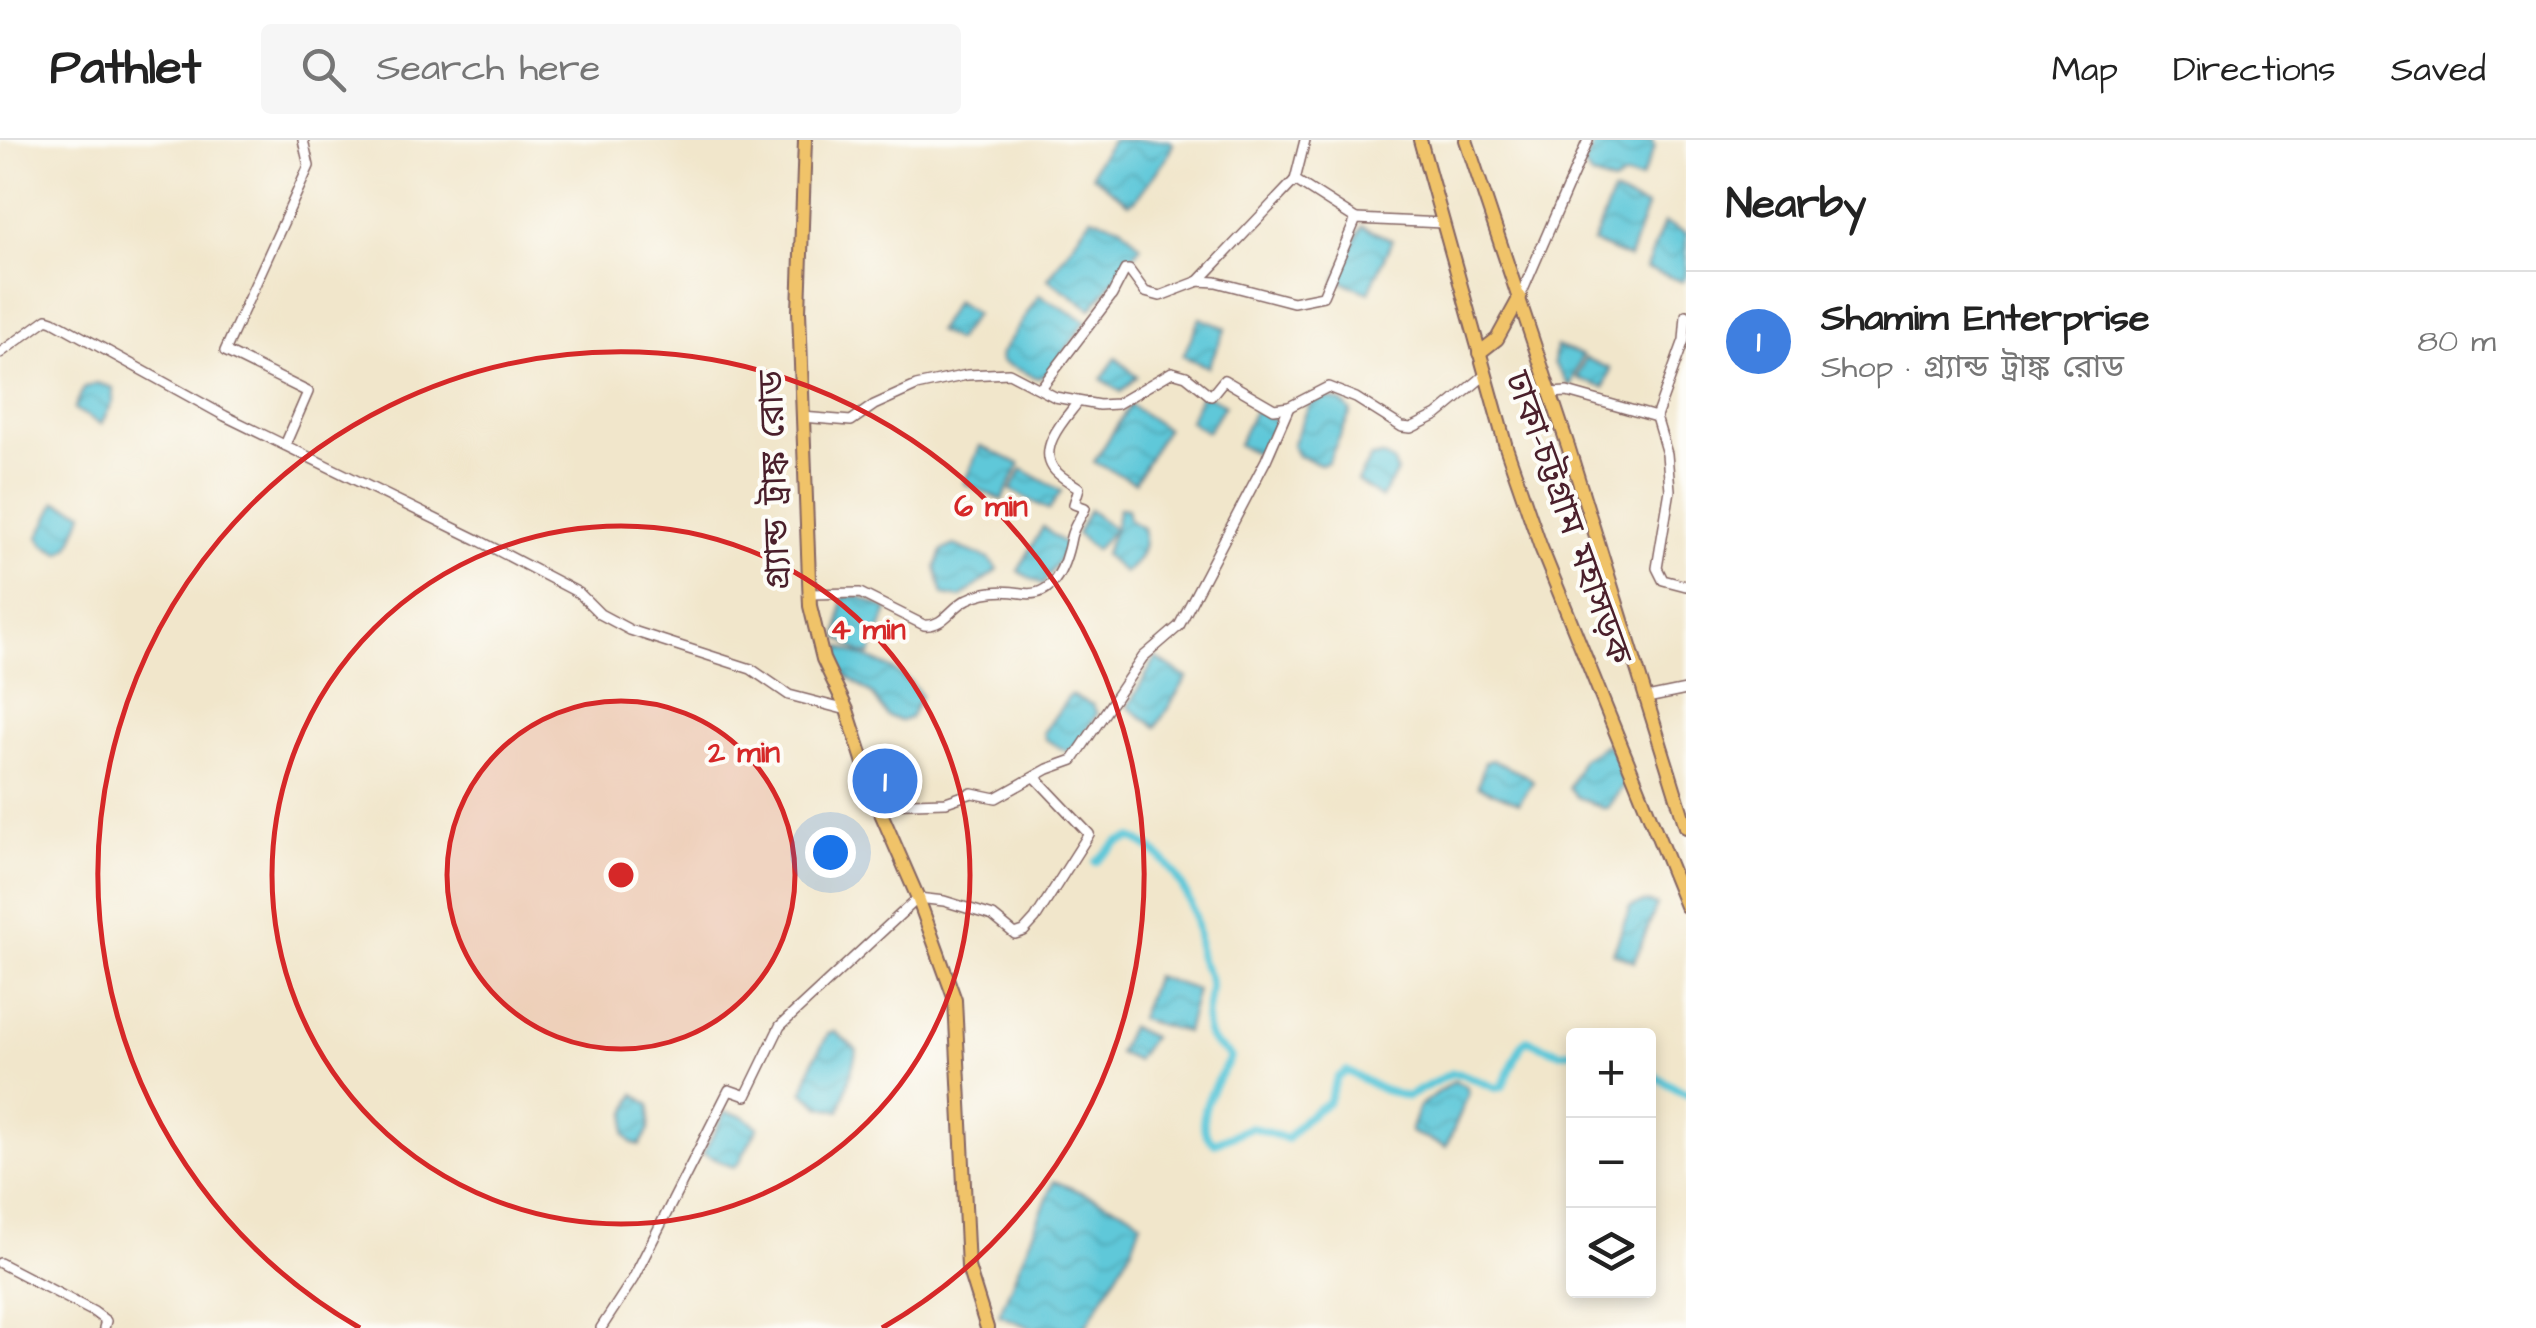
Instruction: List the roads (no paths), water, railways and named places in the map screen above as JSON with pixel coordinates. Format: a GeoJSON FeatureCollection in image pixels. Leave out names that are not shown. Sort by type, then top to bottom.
{"type":"FeatureCollection","features":[{"type":"Feature","properties":{"kind":"highway","name":"গ্র্যান্ড ট্রাঙ্ক রোড"},"geometry":{"type":"LineString","coordinates":[[805,140],[798,311],[808,594],[819,646],[955,1000],[968,1267],[987,1328]]}},
{"type":"Feature","properties":{"kind":"highway","name":"ঢাকা-চট্টগ্রাম মহাসড়ক"},"geometry":{"type":"LineString","coordinates":[[1420,140],[1485,375],[1540,545],[1686,906]]}},
{"type":"Feature","properties":{"kind":"highway","name":"ঢাকা-চট্টগ্রাম মহাসড়ক"},"geometry":{"type":"LineString","coordinates":[[1466,140],[1551,393],[1686,827]]}},
{"type":"Feature","properties":{"kind":"highway"},"geometry":{"type":"LineString","coordinates":[[1479,353],[1497,339],[1520,298]]}},
{"type":"Feature","properties":{"kind":"street"},"geometry":{"type":"LineString","coordinates":[[285,445],[308,392],[225,351],[309,166],[303,140]]}},
{"type":"Feature","properties":{"kind":"street"},"geometry":{"type":"LineString","coordinates":[[1041,388],[1112,295],[1125,270],[1145,292],[1160,296],[1200,281],[1295,180],[1305,140]]}},
{"type":"Feature","properties":{"kind":"street"},"geometry":{"type":"LineString","coordinates":[[1520,298],[1588,140]]}},
{"type":"Feature","properties":{"kind":"street"},"geometry":{"type":"LineString","coordinates":[[1295,180],[1356,219],[1443,223]]}},
{"type":"Feature","properties":{"kind":"street"},"geometry":{"type":"LineString","coordinates":[[1200,281],[1293,302],[1324,296],[1356,219]]}},
{"type":"Feature","properties":{"kind":"street"},"geometry":{"type":"LineString","coordinates":[[1686,316],[1684,340],[1656,417],[1670,490],[1658,574],[1663,580],[1686,586]]}},
{"type":"Feature","properties":{"kind":"street"},"geometry":{"type":"LineString","coordinates":[[0,353],[47,320],[53,321],[285,445],[578,593],[600,614],[630,630],[751,669],[790,695],[846,710]]}},
{"type":"Feature","properties":{"kind":"street"},"geometry":{"type":"LineString","coordinates":[[802,417],[851,421],[874,405],[916,386],[968,375],[1009,374],[1055,396],[1078,402],[1117,404],[1172,372],[1186,376],[1212,396],[1224,380],[1274,408],[1289,407],[1328,387],[1356,398],[1402,427],[1411,428],[1437,416],[1485,375]]}},
{"type":"Feature","properties":{"kind":"street"},"geometry":{"type":"LineString","coordinates":[[1551,393],[1567,392],[1656,417]]}},
{"type":"Feature","properties":{"kind":"street"},"geometry":{"type":"LineString","coordinates":[[808,594],[860,593],[924,625],[934,626],[946,619],[950,609],[972,596],[1005,590],[1036,596],[1044,592],[1072,548],[1071,536],[1085,508],[1074,504],[1079,488],[1054,470],[1049,460],[1057,431],[1078,402]]}},
{"type":"Feature","properties":{"kind":"street"},"geometry":{"type":"LineString","coordinates":[[878,804],[946,802],[972,793],[996,798],[1073,760],[1143,657],[1179,626],[1266,460],[1289,407]]}},
{"type":"Feature","properties":{"kind":"street"},"geometry":{"type":"LineString","coordinates":[[1647,698],[1686,690]]}},
{"type":"Feature","properties":{"kind":"street"},"geometry":{"type":"LineString","coordinates":[[601,1328],[633,1279],[730,1090],[746,1096],[780,1026],[918,898],[977,910],[993,916],[1014,934],[1024,931],[1089,834],[1035,776]]}},
{"type":"Feature","properties":{"kind":"street"},"geometry":{"type":"LineString","coordinates":[[0,1263],[94,1312],[106,1321],[104,1328]]}},
{"type":"Feature","properties":{"kind":"water"},"geometry":{"type":"Polygon","coordinates":[[[1113,140],[1170,140],[1173,144],[1166,159],[1129,203],[1092,175],[1113,140]]]}},
{"type":"Feature","properties":{"kind":"water"},"geometry":{"type":"Polygon","coordinates":[[[1596,140],[1652,140],[1655,147],[1641,179],[1625,177],[1613,184],[1591,176],[1584,166],[1596,140]]]}},
{"type":"Feature","properties":{"kind":"water"},"geometry":{"type":"Polygon","coordinates":[[[1613,193],[1647,207],[1629,258],[1593,243],[1613,193]]]}},
{"type":"Feature","properties":{"kind":"water"},"geometry":{"type":"Polygon","coordinates":[[[1091,217],[1121,226],[1141,246],[1091,309],[1048,279],[1091,217]]]}},
{"type":"Feature","properties":{"kind":"water"},"geometry":{"type":"Polygon","coordinates":[[[1664,223],[1686,233],[1683,282],[1646,268],[1664,223]]]}},
{"type":"Feature","properties":{"kind":"water"},"geometry":{"type":"Polygon","coordinates":[[[1362,226],[1392,240],[1369,292],[1336,280],[1362,226]]]}},
{"type":"Feature","properties":{"kind":"water"},"geometry":{"type":"Polygon","coordinates":[[[1039,295],[1086,321],[1051,371],[1038,378],[1001,362],[1000,355],[1039,295]]]}},
{"type":"Feature","properties":{"kind":"water"},"geometry":{"type":"Polygon","coordinates":[[[955,301],[975,314],[956,341],[937,331],[955,301]]]}},
{"type":"Feature","properties":{"kind":"water"},"geometry":{"type":"Polygon","coordinates":[[[1200,318],[1226,328],[1208,367],[1183,356],[1200,318]]]}},
{"type":"Feature","properties":{"kind":"water"},"geometry":{"type":"Polygon","coordinates":[[[1556,346],[1582,355],[1570,387],[1554,363],[1556,346]]]}},
{"type":"Feature","properties":{"kind":"water"},"geometry":{"type":"Polygon","coordinates":[[[1116,358],[1137,376],[1121,392],[1101,379],[1116,358]]]}},
{"type":"Feature","properties":{"kind":"water"},"geometry":{"type":"Polygon","coordinates":[[[1585,358],[1611,369],[1604,388],[1577,378],[1585,358]]]}},
{"type":"Feature","properties":{"kind":"water"},"geometry":{"type":"Polygon","coordinates":[[[97,383],[113,388],[113,402],[101,424],[74,409],[84,388],[97,383]]]}},
{"type":"Feature","properties":{"kind":"water"},"geometry":{"type":"Polygon","coordinates":[[[1202,393],[1225,405],[1207,432],[1189,421],[1202,393]]]}},
{"type":"Feature","properties":{"kind":"water"},"geometry":{"type":"Polygon","coordinates":[[[1323,397],[1342,402],[1351,412],[1328,462],[1322,465],[1298,456],[1292,445],[1310,404],[1323,397]]]}},
{"type":"Feature","properties":{"kind":"water"},"geometry":{"type":"Polygon","coordinates":[[[1130,405],[1166,429],[1135,482],[1094,462],[1130,405]]]}},
{"type":"Feature","properties":{"kind":"water"},"geometry":{"type":"Polygon","coordinates":[[[1255,409],[1278,422],[1262,456],[1238,445],[1255,409]]]}},
{"type":"Feature","properties":{"kind":"water"},"geometry":{"type":"Polygon","coordinates":[[[980,446],[1020,464],[1002,500],[964,483],[980,446]]]}},
{"type":"Feature","properties":{"kind":"water"},"geometry":{"type":"Polygon","coordinates":[[[1383,456],[1394,463],[1397,472],[1381,498],[1357,481],[1371,457],[1383,456]]]}},
{"type":"Feature","properties":{"kind":"water"},"geometry":{"type":"Polygon","coordinates":[[[1022,469],[1061,491],[1049,510],[1011,490],[1022,469]]]}},
{"type":"Feature","properties":{"kind":"water"},"geometry":{"type":"Polygon","coordinates":[[[56,502],[84,512],[70,547],[61,553],[44,545],[39,537],[56,502]]]}},
{"type":"Feature","properties":{"kind":"water"},"geometry":{"type":"Polygon","coordinates":[[[1119,508],[1127,509],[1129,520],[1143,528],[1144,535],[1141,554],[1124,573],[1104,555],[1115,529],[1095,550],[1077,534],[1089,510],[1114,529],[1119,508]]]}},
{"type":"Feature","properties":{"kind":"water"},"geometry":{"type":"Polygon","coordinates":[[[1043,527],[1067,546],[1043,585],[1018,571],[1043,527]]]}},
{"type":"Feature","properties":{"kind":"water"},"geometry":{"type":"Polygon","coordinates":[[[954,545],[989,559],[998,569],[961,598],[943,595],[936,567],[942,551],[954,545]]]}},
{"type":"Feature","properties":{"kind":"water"},"geometry":{"type":"Polygon","coordinates":[[[858,596],[888,610],[870,655],[838,637],[843,597],[858,596]]]}},
{"type":"Feature","properties":{"kind":"water"},"geometry":{"type":"Polygon","coordinates":[[[841,647],[886,666],[915,687],[921,696],[910,718],[901,721],[887,716],[873,695],[845,675],[837,658],[841,647]]]}},
{"type":"Feature","properties":{"kind":"water"},"geometry":{"type":"Polygon","coordinates":[[[1156,658],[1187,678],[1156,727],[1128,707],[1156,658]]]}},
{"type":"Feature","properties":{"kind":"water"},"geometry":{"type":"Polygon","coordinates":[[[1070,695],[1093,705],[1097,714],[1068,752],[1045,739],[1043,733],[1070,695]]]}},
{"type":"Feature","properties":{"kind":"water"},"geometry":{"type":"Polygon","coordinates":[[[1606,744],[1627,781],[1603,808],[1577,797],[1569,788],[1582,759],[1606,744]]]}},
{"type":"Feature","properties":{"kind":"water"},"geometry":{"type":"Polygon","coordinates":[[[1492,760],[1533,782],[1519,803],[1478,786],[1485,762],[1492,760]]]}},
{"type":"Feature","properties":{"kind":"water"},"geometry":{"type":"Polygon","coordinates":[[[1646,902],[1657,905],[1634,962],[1613,953],[1630,907],[1646,902]]]}},
{"type":"Feature","properties":{"kind":"water"},"geometry":{"type":"Polygon","coordinates":[[[1155,976],[1197,990],[1186,1032],[1139,1019],[1155,976]]]}},
{"type":"Feature","properties":{"kind":"water"},"geometry":{"type":"Polygon","coordinates":[[[1130,1027],[1152,1037],[1136,1060],[1118,1053],[1130,1027]]]}},
{"type":"Feature","properties":{"kind":"water"},"geometry":{"type":"Polygon","coordinates":[[[834,1031],[857,1050],[840,1111],[820,1106],[803,1092],[814,1059],[834,1031]]]}},
{"type":"Feature","properties":{"kind":"water"},"geometry":{"type":"Polygon","coordinates":[[[1454,1081],[1466,1086],[1469,1093],[1446,1147],[1410,1132],[1419,1106],[1454,1081]]]}},
{"type":"Feature","properties":{"kind":"water"},"geometry":{"type":"Polygon","coordinates":[[[635,1094],[650,1105],[649,1130],[640,1145],[632,1143],[625,1134],[627,1112],[635,1094]]]}},
{"type":"Feature","properties":{"kind":"water"},"geometry":{"type":"Polygon","coordinates":[[[725,1112],[743,1116],[758,1127],[733,1167],[703,1154],[725,1112]]]}},
{"type":"Feature","properties":{"kind":"water"},"geometry":{"type":"Polygon","coordinates":[[[1054,1181],[1129,1212],[1141,1222],[1132,1248],[1085,1328],[1031,1328],[999,1315],[1054,1181]]]}},
{"type":"Feature","properties":{"kind":"waterway"},"geometry":{"type":"LineString","coordinates":[[1096,862],[1118,842],[1132,838],[1166,864],[1190,902],[1200,957],[1210,982],[1207,1029],[1213,1043],[1231,1057],[1204,1113],[1207,1135],[1215,1143],[1251,1127],[1287,1139],[1303,1120],[1328,1102],[1337,1078],[1347,1071],[1383,1090],[1407,1097],[1452,1073],[1502,1087],[1527,1040],[1566,1052]]}},
{"type":"Feature","properties":{"kind":"waterway"},"geometry":{"type":"LineString","coordinates":[[1656,1077],[1686,1094]]}},
{"type":"Feature","properties":{"kind":"place","name":"Shamim Enterprise"},"geometry":{"type":"Point","coordinates":[885,781]}}]}
